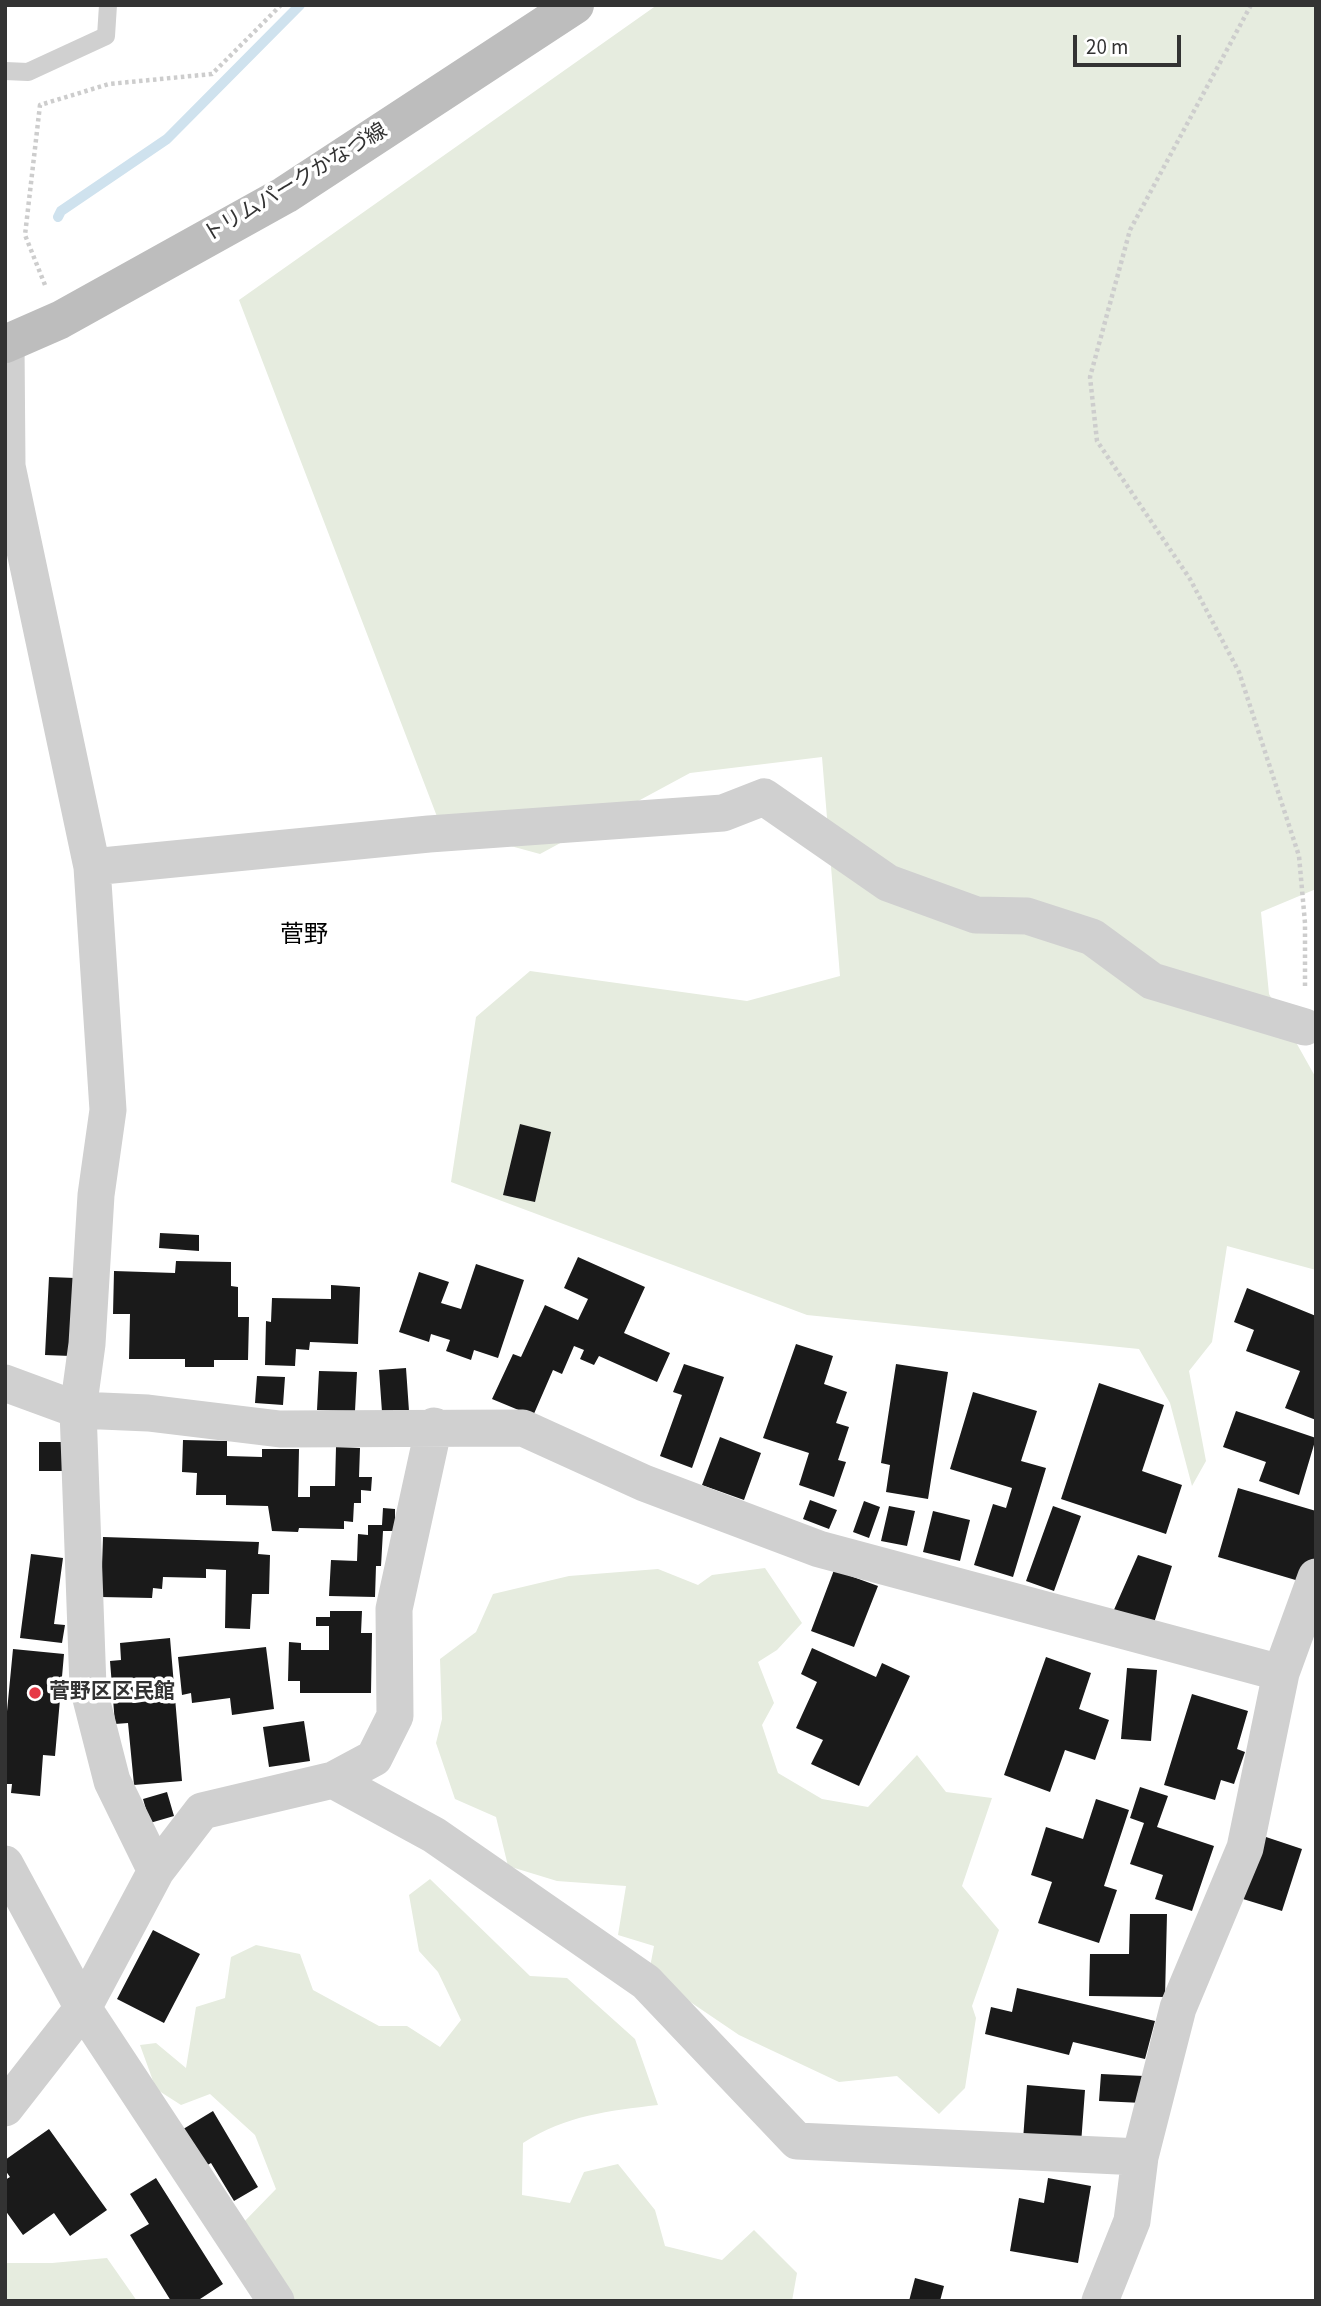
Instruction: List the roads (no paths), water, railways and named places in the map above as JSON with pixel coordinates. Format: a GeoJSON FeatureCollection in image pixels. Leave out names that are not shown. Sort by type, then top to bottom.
{"type":"FeatureCollection","features":[{"type":"Feature","properties":{"kind":"main road","name":"トリムパークかなづ線"},"geometry":{"type":"LineString","coordinates":[[6,344],[60,320],[285,195],[575,5]]}},
{"type":"Feature","properties":{"kind":"street"},"geometry":{"type":"LineString","coordinates":[[6,344],[7,466],[92,867],[108,1110],[96,1195],[87,1343],[78,1409],[88,1687],[112,1781],[156,1871]]}},
{"type":"Feature","properties":{"kind":"street"},"geometry":{"type":"LineString","coordinates":[[92,867],[429,834],[723,813],[764,797],[888,883],[976,915],[1027,915],[1092,937],[1152,981],[1305,1027]]}},
{"type":"Feature","properties":{"kind":"street"},"geometry":{"type":"LineString","coordinates":[[5,1383],[78,1409],[148,1413],[281,1429],[434,1426],[523,1428],[644,1483],[819,1549],[1281,1674]]}},
{"type":"Feature","properties":{"kind":"street"},"geometry":{"type":"LineString","coordinates":[[5,2108],[83,2008],[156,1871],[202,1811],[333,1780],[374,1758],[395,1716],[394,1609],[434,1426]]}},
{"type":"Feature","properties":{"kind":"street"},"geometry":{"type":"LineString","coordinates":[[1100,2301],[1132,2221],[1140,2157],[1178,2008],[1245,1848],[1281,1674],[1316,1577]]}},
{"type":"Feature","properties":{"kind":"street"},"geometry":{"type":"LineString","coordinates":[[333,1780],[433,1835],[646,1982],[797,2141],[1140,2157]]}},
{"type":"Feature","properties":{"kind":"street"},"geometry":{"type":"LineString","coordinates":[[5,1864],[83,2008],[276,2301]]}},
{"type":"Feature","properties":{"kind":"lane"},"geometry":{"type":"LineString","coordinates":[[5,71],[28,72],[106,36],[108,5]]}},
{"type":"Feature","properties":{"kind":"waterway"},"geometry":{"type":"LineString","coordinates":[[58,217],[61,211],[167,139],[300,5]]}},
{"type":"Feature","properties":{"kind":"place","name":"菅野区区民館"},"geometry":{"type":"Point","coordinates":[35,1693]}},
{"type":"Feature","properties":{"kind":"district","name":"菅野"},"geometry":{"type":"Point","coordinates":[304,937]}}]}
